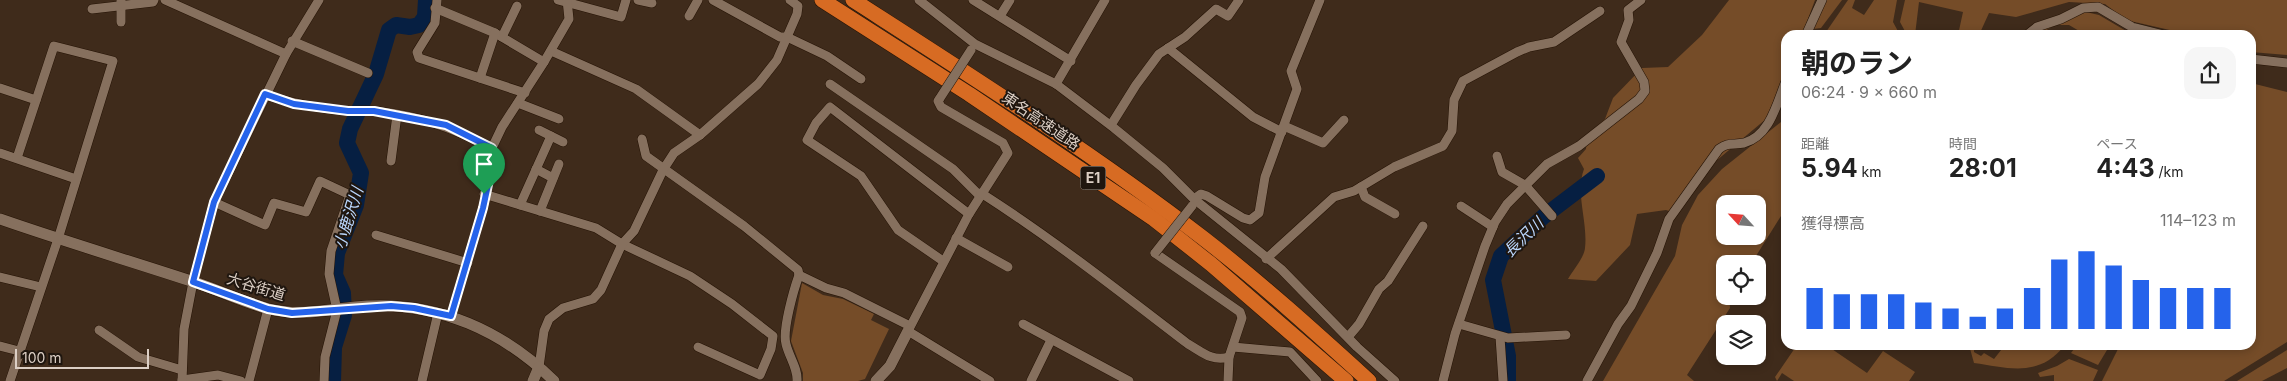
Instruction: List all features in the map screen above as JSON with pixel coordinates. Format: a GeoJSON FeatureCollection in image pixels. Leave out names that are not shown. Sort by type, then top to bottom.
{"type":"FeatureCollection","features":[{"type":"Feature","properties":{"kind":"highway","name":"東名高速道路"},"geometry":{"type":"LineString","coordinates":[[822,0],[969,94],[1154,220],[1211,264],[1346,381]]}},
{"type":"Feature","properties":{"kind":"highway","name":"東名高速道路"},"geometry":{"type":"LineString","coordinates":[[853,0],[1064,138],[1203,238],[1308,325],[1369,381]]}},
{"type":"Feature","properties":{"kind":"street"},"geometry":{"type":"LineString","coordinates":[[92,9],[121,3],[153,2],[154,0]]}},
{"type":"Feature","properties":{"kind":"street"},"geometry":{"type":"LineString","coordinates":[[166,0],[286,54]]}},
{"type":"Feature","properties":{"kind":"street"},"geometry":{"type":"LineString","coordinates":[[241,381],[218,375],[182,380],[184,329],[193,282],[214,202],[292,41],[318,0]]}},
{"type":"Feature","properties":{"kind":"street"},"geometry":{"type":"LineString","coordinates":[[564,1],[621,17],[626,0]]}},
{"type":"Feature","properties":{"kind":"street"},"geometry":{"type":"LineString","coordinates":[[638,0],[652,3]]}},
{"type":"Feature","properties":{"kind":"street"},"geometry":{"type":"LineString","coordinates":[[689,16],[698,0]]}},
{"type":"Feature","properties":{"kind":"street"},"geometry":{"type":"LineString","coordinates":[[713,0],[780,37],[787,37],[827,56],[861,79]]}},
{"type":"Feature","properties":{"kind":"street"},"geometry":{"type":"LineString","coordinates":[[532,381],[539,367],[544,331],[550,319],[563,308],[593,299],[601,290],[622,244],[634,231],[663,170],[674,153],[700,135],[758,84],[776,60],[798,14],[798,6],[790,0]]}},
{"type":"Feature","properties":{"kind":"street"},"geometry":{"type":"LineString","coordinates":[[919,0],[973,47],[1056,84],[1111,125],[1163,168],[1194,202],[1281,269],[1348,337],[1395,381]]}},
{"type":"Feature","properties":{"kind":"street"},"geometry":{"type":"LineString","coordinates":[[972,0],[1071,60]]}},
{"type":"Feature","properties":{"kind":"street"},"geometry":{"type":"LineString","coordinates":[[1000,16],[1010,0]]}},
{"type":"Feature","properties":{"kind":"street"},"geometry":{"type":"LineString","coordinates":[[1056,84],[1105,0]]}},
{"type":"Feature","properties":{"kind":"street"},"geometry":{"type":"LineString","coordinates":[[1111,125],[1136,85],[1159,54],[1185,37],[1216,10],[1228,16],[1239,0]]}},
{"type":"Feature","properties":{"kind":"street"},"geometry":{"type":"LineString","coordinates":[[1228,381],[1229,357],[1242,318],[1240,312],[1155,253],[1201,194],[1243,218],[1250,220],[1259,213],[1265,177],[1297,89],[1291,77],[1291,72],[1320,0]]}},
{"type":"Feature","properties":{"kind":"street"},"geometry":{"type":"LineString","coordinates":[[1443,381],[1458,324],[1493,227],[1507,204],[1547,164],[1579,146],[1609,124],[1639,99],[1645,91],[1644,82],[1620,42],[1629,20],[1628,10],[1641,0]]}},
{"type":"Feature","properties":{"kind":"street"},"geometry":{"type":"LineString","coordinates":[[1808,30],[1822,0]]}},
{"type":"Feature","properties":{"kind":"street"},"geometry":{"type":"LineString","coordinates":[[451,316],[483,208],[484,194],[494,157],[492,148],[569,20],[564,1]]}},
{"type":"Feature","properties":{"kind":"street"},"geometry":{"type":"LineString","coordinates":[[121,3],[121,22]]}},
{"type":"Feature","properties":{"kind":"street"},"geometry":{"type":"LineString","coordinates":[[525,93],[419,58],[417,52],[435,23],[436,4],[498,35],[544,62]]}},
{"type":"Feature","properties":{"kind":"street"},"geometry":{"type":"LineString","coordinates":[[480,78],[498,35],[517,6]]}},
{"type":"Feature","properties":{"kind":"street"},"geometry":{"type":"LineString","coordinates":[[2033,30],[2083,8],[2098,7],[2132,27],[2144,30]]}},
{"type":"Feature","properties":{"kind":"street"},"geometry":{"type":"LineString","coordinates":[[1266,258],[1334,197],[1361,187],[1394,167],[1443,146],[1448,141],[1452,131],[1454,100],[1463,81],[1523,50],[1554,42],[1600,11]]}},
{"type":"Feature","properties":{"kind":"street"},"geometry":{"type":"LineString","coordinates":[[292,41],[368,73]]}},
{"type":"Feature","properties":{"kind":"street"},"geometry":{"type":"LineString","coordinates":[[10,381],[58,239],[112,61],[54,46],[17,158]]}},
{"type":"Feature","properties":{"kind":"street"},"geometry":{"type":"LineString","coordinates":[[876,381],[890,366],[943,261],[980,194],[1008,154],[1003,142],[941,107],[938,101],[973,47]]}},
{"type":"Feature","properties":{"kind":"street"},"geometry":{"type":"LineString","coordinates":[[1168,48],[1254,117],[1283,129],[1324,143],[1344,120]]}},
{"type":"Feature","properties":{"kind":"street"},"geometry":{"type":"LineString","coordinates":[[551,51],[636,89],[700,135]]}},
{"type":"Feature","properties":{"kind":"street"},"geometry":{"type":"LineString","coordinates":[[2256,60],[2287,63]]}},
{"type":"Feature","properties":{"kind":"street"},"geometry":{"type":"LineString","coordinates":[[830,84],[953,169],[980,194],[1016,214],[1188,344],[1212,358],[1219,360],[1229,357]]}},
{"type":"Feature","properties":{"kind":"street"},"geometry":{"type":"LineString","coordinates":[[0,88],[36,100]]}},
{"type":"Feature","properties":{"kind":"street"},"geometry":{"type":"LineString","coordinates":[[1587,381],[1618,324],[1632,306],[1657,253],[1669,219],[1718,150],[1726,144],[1744,143],[1764,133],[1781,93]]}},
{"type":"Feature","properties":{"kind":"street"},"geometry":{"type":"LineString","coordinates":[[265,94],[294,104],[348,111],[374,111],[446,125],[492,148]]}},
{"type":"Feature","properties":{"kind":"street"},"geometry":{"type":"LineString","coordinates":[[518,103],[559,119]]}},
{"type":"Feature","properties":{"kind":"street"},"geometry":{"type":"LineString","coordinates":[[943,261],[898,230],[861,176],[807,140],[816,123],[830,108],[969,214]]}},
{"type":"Feature","properties":{"kind":"street"},"geometry":{"type":"LineString","coordinates":[[391,161],[397,115]]}},
{"type":"Feature","properties":{"kind":"street"},"geometry":{"type":"LineString","coordinates":[[539,130],[563,142]]}},
{"type":"Feature","properties":{"kind":"street"},"geometry":{"type":"LineString","coordinates":[[520,205],[551,136]]}},
{"type":"Feature","properties":{"kind":"street"},"geometry":{"type":"LineString","coordinates":[[642,139],[646,156],[663,170],[744,226],[798,270],[799,275],[792,294],[785,342],[798,374],[797,381]]}},
{"type":"Feature","properties":{"kind":"street"},"geometry":{"type":"LineString","coordinates":[[0,153],[76,179]]}},
{"type":"Feature","properties":{"kind":"street"},"geometry":{"type":"LineString","coordinates":[[1497,156],[1502,172],[1525,185],[1549,213]]}},
{"type":"Feature","properties":{"kind":"street"},"geometry":{"type":"LineString","coordinates":[[540,211],[559,164]]}},
{"type":"Feature","properties":{"kind":"street"},"geometry":{"type":"LineString","coordinates":[[536,169],[553,178]]}},
{"type":"Feature","properties":{"kind":"street"},"geometry":{"type":"LineString","coordinates":[[214,202],[265,224],[274,202],[306,212],[320,181],[350,195],[331,251],[329,274],[338,310],[325,357],[324,381]]}},
{"type":"Feature","properties":{"kind":"street"},"geometry":{"type":"LineString","coordinates":[[1361,187],[1365,197],[1395,214]]}},
{"type":"Feature","properties":{"kind":"street"},"geometry":{"type":"LineString","coordinates":[[484,194],[596,228],[622,244],[690,276],[732,304],[773,336],[785,342]]}},
{"type":"Feature","properties":{"kind":"street"},"geometry":{"type":"LineString","coordinates":[[1461,206],[1493,227]]}},
{"type":"Feature","properties":{"kind":"street","name":"大谷街道"},"geometry":{"type":"LineString","coordinates":[[0,219],[193,282],[268,309],[292,313],[391,306],[451,316],[488,331],[539,367],[554,381]]}},
{"type":"Feature","properties":{"kind":"street"},"geometry":{"type":"LineString","coordinates":[[1348,337],[1359,324],[1379,289],[1388,281],[1423,226]]}},
{"type":"Feature","properties":{"kind":"street"},"geometry":{"type":"LineString","coordinates":[[376,235],[468,263]]}},
{"type":"Feature","properties":{"kind":"street"},"geometry":{"type":"LineString","coordinates":[[956,238],[1008,267]]}},
{"type":"Feature","properties":{"kind":"street"},"geometry":{"type":"LineString","coordinates":[[799,275],[826,288],[844,293],[909,329],[990,381]]}},
{"type":"Feature","properties":{"kind":"street"},"geometry":{"type":"LineString","coordinates":[[0,277],[41,287]]}},
{"type":"Feature","properties":{"kind":"street"},"geometry":{"type":"LineString","coordinates":[[249,381],[268,309]]}},
{"type":"Feature","properties":{"kind":"street"},"geometry":{"type":"LineString","coordinates":[[422,381],[438,313]]}},
{"type":"Feature","properties":{"kind":"street"},"geometry":{"type":"LineString","coordinates":[[1023,324],[1130,381]]}},
{"type":"Feature","properties":{"kind":"street"},"geometry":{"type":"LineString","coordinates":[[1458,324],[1503,337],[1566,336]]}},
{"type":"Feature","properties":{"kind":"street"},"geometry":{"type":"LineString","coordinates":[[99,330],[138,357],[182,370]]}},
{"type":"Feature","properties":{"kind":"street"},"geometry":{"type":"LineString","coordinates":[[698,347],[760,375],[771,349],[773,336]]}},
{"type":"Feature","properties":{"kind":"street"},"geometry":{"type":"LineString","coordinates":[[1503,337],[1503,381]]}},
{"type":"Feature","properties":{"kind":"street"},"geometry":{"type":"LineString","coordinates":[[1031,381],[1052,340]]}},
{"type":"Feature","properties":{"kind":"street"},"geometry":{"type":"LineString","coordinates":[[0,346],[19,351]]}},
{"type":"Feature","properties":{"kind":"street"},"geometry":{"type":"LineString","coordinates":[[1233,347],[1290,352],[1317,381]]}},
{"type":"Feature","properties":{"kind":"shaded area"},"geometry":{"type":"Polygon","coordinates":[[[1729,0],[1815,0],[1804,30],[1781,30],[1781,83],[1766,119],[1716,161],[1675,213],[1666,210],[1637,214],[1630,245],[1596,281],[1568,279],[1585,248],[1585,228],[1581,198],[1584,169],[1578,158],[1586,149],[1587,135],[1605,119],[1613,98],[1642,68],[1668,67],[1702,35],[1729,0]]]}},
{"type":"Feature","properties":{"kind":"shaded area"},"geometry":{"type":"Polygon","coordinates":[[[1826,0],[1842,0],[1821,28],[1813,29],[1826,0]]]}},
{"type":"Feature","properties":{"kind":"shaded area"},"geometry":{"type":"Polygon","coordinates":[[[1848,0],[1855,0],[1852,8],[1864,15],[1874,0],[1897,0],[1893,22],[1897,30],[1827,30],[1848,0]]]}},
{"type":"Feature","properties":{"kind":"shaded area"},"geometry":{"type":"Polygon","coordinates":[[[1905,0],[2287,0],[2287,55],[2256,52],[2256,30],[2170,30],[2126,20],[2105,4],[2069,2],[2016,17],[1989,13],[1981,30],[1959,30],[1963,12],[1919,2],[1916,30],[1904,30],[1900,22],[1905,0]]]}},
{"type":"Feature","properties":{"kind":"shaded area"},"geometry":{"type":"Polygon","coordinates":[[[2086,12],[2099,15],[2124,30],[2078,30],[2069,25],[2055,25],[2046,30],[2039,30],[2086,12]]]}},
{"type":"Feature","properties":{"kind":"shaded area"},"geometry":{"type":"Polygon","coordinates":[[[2256,84],[2287,92],[2287,342],[2224,381],[2102,381],[2118,350],[2256,350],[2256,84]]]}},
{"type":"Feature","properties":{"kind":"shaded area"},"geometry":{"type":"Polygon","coordinates":[[[1781,122],[1781,216],[1766,240],[1766,195],[1716,195],[1716,245],[1763,245],[1757,255],[1716,255],[1716,305],[1730,305],[1730,308],[1726,315],[1716,315],[1716,330],[1687,375],[1694,381],[1603,381],[1675,256],[1682,225],[1698,195],[1722,169],[1781,122]]]}},
{"type":"Feature","properties":{"kind":"shaded area"},"geometry":{"type":"Polygon","coordinates":[[[802,283],[823,295],[843,299],[874,314],[871,320],[889,329],[865,379],[858,381],[803,381],[803,373],[791,341],[802,283]]]}},
{"type":"Feature","properties":{"kind":"shaded area"},"geometry":{"type":"Polygon","coordinates":[[[1794,350],[1833,350],[1867,373],[1883,351],[1915,372],[1909,381],[1794,381],[1782,373],[1777,381],[1775,377],[1794,350]]]}},
{"type":"Feature","properties":{"kind":"shaded area"},"geometry":{"type":"Polygon","coordinates":[[[1970,350],[1974,350],[1974,352],[1981,356],[1984,353],[1994,359],[2001,350],[2060,350],[2045,362],[2034,367],[2011,368],[1974,363],[1970,350]]]}},
{"type":"Feature","properties":{"kind":"shaded area"},"geometry":{"type":"Polygon","coordinates":[[[2073,350],[2107,350],[2098,365],[2071,353],[2073,350]]]}},
{"type":"Feature","properties":{"kind":"shaded area"},"geometry":{"type":"Polygon","coordinates":[[[2287,350],[2287,368],[2262,381],[2237,381],[2287,350]]]}},
{"type":"Feature","properties":{"kind":"shaded area"},"geometry":{"type":"Polygon","coordinates":[[[2069,359],[2098,370],[2093,381],[2054,381],[2054,375],[2040,377],[2038,373],[2069,359]]]}},
{"type":"Feature","properties":{"kind":"waterway","name":"小鹿沢川"},"geometry":{"type":"LineString","coordinates":[[333,381],[334,347],[344,315],[343,293],[335,275],[337,253],[356,205],[361,173],[347,143],[350,129],[376,74],[389,30],[396,25],[410,27],[419,25],[425,17],[426,0]]}},
{"type":"Feature","properties":{"kind":"waterway","name":"長沢川"},"geometry":{"type":"LineString","coordinates":[[1508,381],[1508,356],[1493,280],[1501,256],[1543,217],[1597,176]]}},
{"type":"Feature","properties":{"kind":"route"},"geometry":{"type":"LineString","coordinates":[[265,94],[294,104],[348,111],[374,111],[420,119],[446,125],[461,131],[492,148],[494,157],[484,194],[483,208],[451,316],[414,308],[391,306],[365,306],[292,313],[268,309],[193,282],[214,202],[265,94]]}}]}
